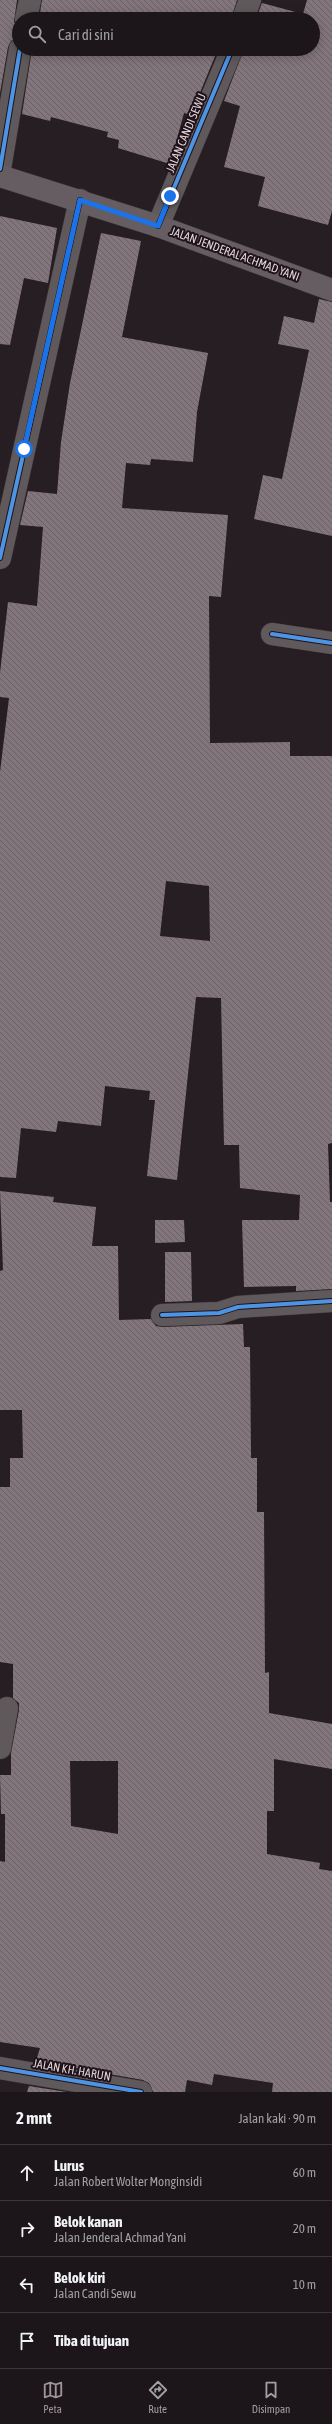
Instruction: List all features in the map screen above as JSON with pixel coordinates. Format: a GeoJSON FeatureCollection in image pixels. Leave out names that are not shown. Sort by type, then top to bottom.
{"type":"FeatureCollection","features":[{"type":"Feature","properties":{"kind":"main road","name":"JALAN JENDERAL ACHMAD YANI"},"geometry":{"type":"LineString","coordinates":[[0,176],[80,200],[158,226],[332,290]]}},
{"type":"Feature","properties":{"kind":"street"},"geometry":{"type":"LineString","coordinates":[[27,12],[30,0]]}},
{"type":"Feature","properties":{"kind":"street"},"geometry":{"type":"LineString","coordinates":[[246,12],[250,0]]}},
{"type":"Feature","properties":{"kind":"street"},"geometry":{"type":"LineString","coordinates":[[0,169],[19,56]]}},
{"type":"Feature","properties":{"kind":"street","name":"JALAN CANDI SEWU"},"geometry":{"type":"LineString","coordinates":[[158,226],[229,56]]}},
{"type":"Feature","properties":{"kind":"street"},"geometry":{"type":"LineString","coordinates":[[0,558],[80,200]]}},
{"type":"Feature","properties":{"kind":"street"},"geometry":{"type":"LineString","coordinates":[[272,634],[332,643]]}},
{"type":"Feature","properties":{"kind":"street"},"geometry":{"type":"LineString","coordinates":[[162,1315],[332,1301]]}},
{"type":"Feature","properties":{"kind":"street"},"geometry":{"type":"LineString","coordinates":[[0,1748],[7,1708]]}},
{"type":"Feature","properties":{"kind":"street","name":"JALAN KH. HARUN"},"geometry":{"type":"LineString","coordinates":[[0,2068],[141,2092]]}},
{"type":"Feature","properties":{"kind":"building"},"geometry":{"type":"Polygon","coordinates":[[[0,0],[17,0],[15,12],[12,12],[12,40],[8,47],[0,93],[0,0]]]}},
{"type":"Feature","properties":{"kind":"building"},"geometry":{"type":"Polygon","coordinates":[[[42,0],[237,0],[233,12],[40,12],[42,0]]]}},
{"type":"Feature","properties":{"kind":"building"},"geometry":{"type":"Polygon","coordinates":[[[307,0],[332,0],[332,211],[328,225],[258,206],[265,177],[224,167],[240,106],[224,101],[241,56],[320,56],[320,12],[304,12],[307,0]]]}},
{"type":"Feature","properties":{"kind":"building"},"geometry":{"type":"Polygon","coordinates":[[[262,3],[296,12],[259,12],[262,3]]]}},
{"type":"Feature","properties":{"kind":"building"},"geometry":{"type":"Polygon","coordinates":[[[31,56],[215,56],[199,95],[197,95],[191,115],[184,113],[170,164],[118,148],[119,140],[107,137],[108,132],[51,117],[50,121],[22,114],[31,56]]]}},
{"type":"Feature","properties":{"kind":"building"},"geometry":{"type":"Polygon","coordinates":[[[0,216],[57,228],[48,283],[24,278],[10,345],[0,344],[0,216]]]}},
{"type":"Feature","properties":{"kind":"building"},"geometry":{"type":"Polygon","coordinates":[[[101,233],[141,241],[122,337],[208,353],[197,412],[193,462],[151,459],[150,465],[126,463],[122,508],[228,515],[221,597],[209,596],[210,743],[290,742],[290,756],[332,756],[332,1143],[328,1144],[330,1202],[332,1202],[332,1289],[296,1291],[296,1286],[244,1287],[242,1220],[299,1220],[300,1195],[240,1188],[239,1145],[224,1145],[221,998],[196,997],[177,1180],[147,1176],[155,1100],[149,1100],[150,1091],[105,1086],[101,1126],[58,1121],[56,1132],[21,1128],[16,1178],[0,1177],[0,772],[9,698],[0,697],[0,673],[8,602],[37,606],[43,527],[20,525],[28,491],[57,494],[61,442],[70,383],[101,233]],[[166,881],[160,936],[210,941],[209,886],[166,881]]]}},
{"type":"Feature","properties":{"kind":"building"},"geometry":{"type":"Polygon","coordinates":[[[319,299],[332,302],[332,536],[254,519],[263,475],[282,479],[309,350],[278,344],[284,316],[314,323],[319,299]]]}},
{"type":"Feature","properties":{"kind":"building"},"geometry":{"type":"Polygon","coordinates":[[[0,1191],[54,1197],[53,1202],[96,1207],[92,1246],[118,1246],[119,1320],[151,1319],[156,1326],[162,1327],[243,1324],[244,1347],[250,1347],[251,1458],[257,1458],[257,1512],[264,1512],[265,1673],[269,1672],[269,1713],[332,1724],[332,1769],[274,1759],[274,1811],[267,1811],[267,1854],[320,1863],[319,1869],[332,1871],[332,2092],[272,2092],[273,2083],[214,2074],[212,2085],[187,2080],[185,2092],[153,2092],[149,2083],[143,2080],[36,2061],[40,2048],[0,2042],[0,1861],[5,1862],[5,1814],[1,1814],[0,1775],[11,1775],[11,1753],[19,1703],[13,1698],[13,1664],[0,1662],[0,1487],[10,1487],[10,1458],[23,1458],[22,1410],[0,1410],[0,1271],[3,1270],[0,1191]],[[70,1761],[71,1826],[118,1834],[118,1761],[70,1761]]]}},
{"type":"Feature","properties":{"kind":"building"},"geometry":{"type":"Polygon","coordinates":[[[155,1220],[184,1220],[185,1242],[155,1243],[155,1220]]]}},
{"type":"Feature","properties":{"kind":"building"},"geometry":{"type":"Polygon","coordinates":[[[165,1252],[191,1252],[192,1301],[165,1302],[165,1252]]]}},
{"type":"Feature","properties":{"kind":"building"},"geometry":{"type":"Polygon","coordinates":[[[29,2086],[67,2092],[27,2092],[29,2086]]]}},
{"type":"Feature","properties":{"kind":"cycle path"},"geometry":{"type":"LineString","coordinates":[[0,169],[19,56]]}},
{"type":"Feature","properties":{"kind":"cycle path"},"geometry":{"type":"LineString","coordinates":[[158,226],[229,56]]}},
{"type":"Feature","properties":{"kind":"cycle path"},"geometry":{"type":"LineString","coordinates":[[0,558],[80,200]]}},
{"type":"Feature","properties":{"kind":"cycle path"},"geometry":{"type":"LineString","coordinates":[[272,634],[332,643]]}},
{"type":"Feature","properties":{"kind":"cycle path"},"geometry":{"type":"LineString","coordinates":[[162,1315],[219,1313],[238,1307],[332,1301]]}},
{"type":"Feature","properties":{"kind":"cycle path"},"geometry":{"type":"LineString","coordinates":[[0,2068],[141,2092]]}},
{"type":"Feature","properties":{"kind":"route"},"geometry":{"type":"LineString","coordinates":[[24,449],[80,200],[158,226],[170,196]]}}]}
